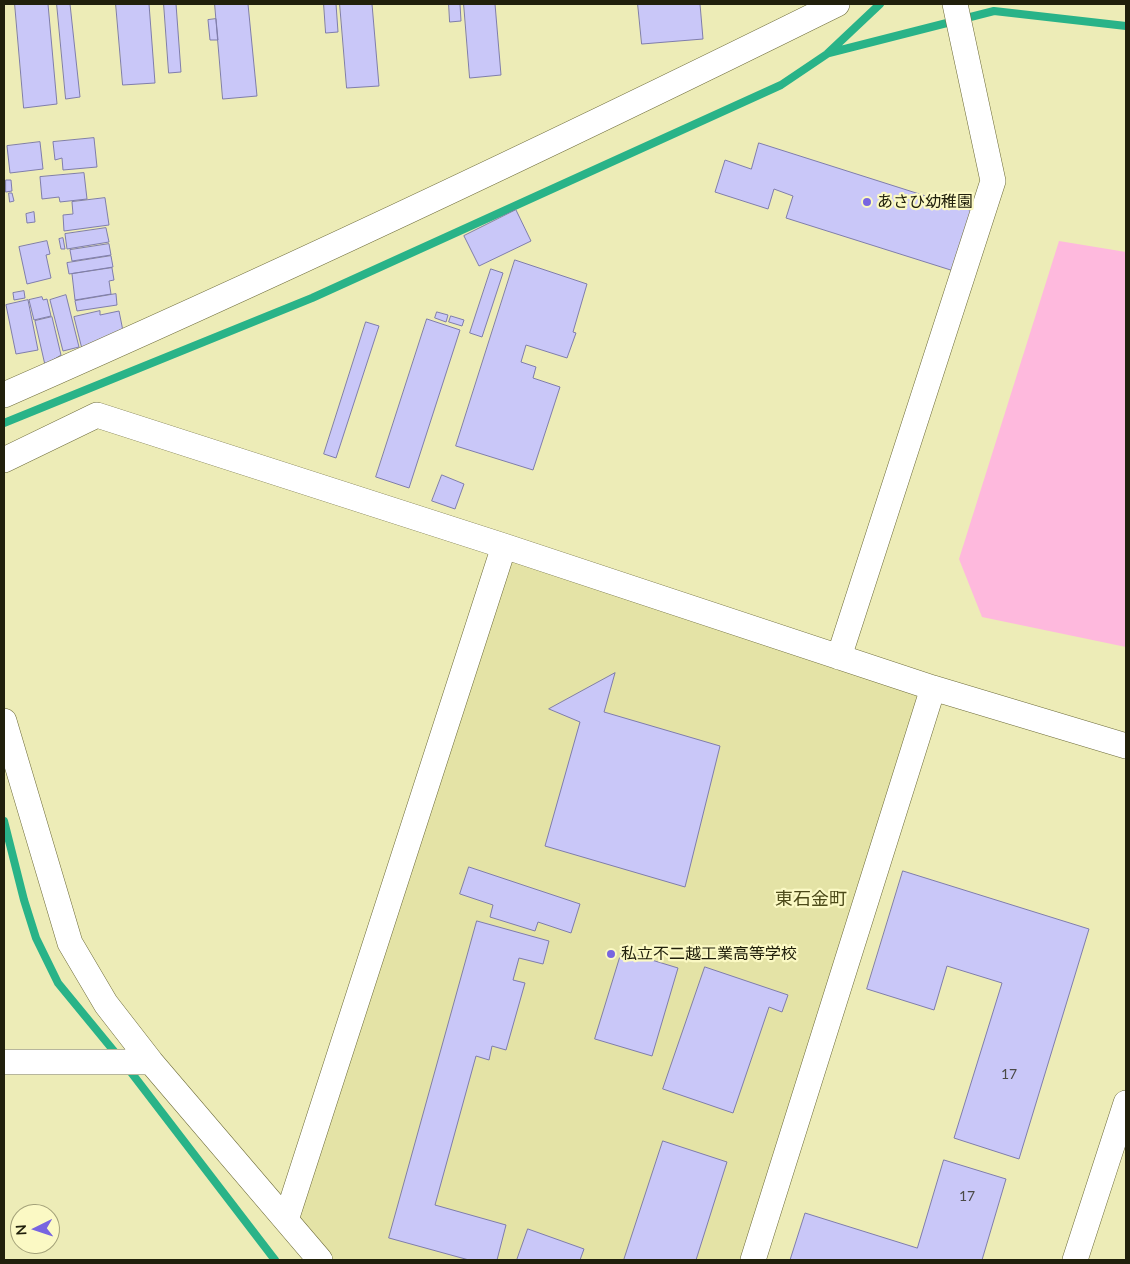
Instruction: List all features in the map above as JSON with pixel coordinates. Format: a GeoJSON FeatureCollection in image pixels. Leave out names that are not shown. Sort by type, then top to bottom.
{"type":"FeatureCollection","features":[{"type":"Feature","properties":{"kind":"street"},"geometry":{"type":"LineString","coordinates":[[4,395],[165,324],[388,220],[694,75],[837,4]]}},
{"type":"Feature","properties":{"kind":"street"},"geometry":{"type":"LineString","coordinates":[[839,656],[993,181],[955,4]]}},
{"type":"Feature","properties":{"kind":"street"},"geometry":{"type":"LineString","coordinates":[[4,460],[97,415],[504,546],[933,688],[1126,746]]}},
{"type":"Feature","properties":{"kind":"street"},"geometry":{"type":"LineString","coordinates":[[286,1220],[504,546]]}},
{"type":"Feature","properties":{"kind":"street"},"geometry":{"type":"LineString","coordinates":[[753,1260],[933,688]]}},
{"type":"Feature","properties":{"kind":"street"},"geometry":{"type":"LineString","coordinates":[[4,722],[70,943],[106,1004],[151,1062],[320,1260]]}},
{"type":"Feature","properties":{"kind":"street"},"geometry":{"type":"LineString","coordinates":[[4,1062],[151,1062]]}},
{"type":"Feature","properties":{"kind":"street"},"geometry":{"type":"LineString","coordinates":[[1075,1260],[1126,1103]]}},
{"type":"Feature","properties":{"kind":"shaded area"},"geometry":{"type":"Polygon","coordinates":[[[1059,241],[1126,252],[1126,647],[982,617],[959,559],[1059,241]]]}},
{"type":"Feature","properties":{"kind":"shaded area","name":"私立不二越工業高等学校"},"geometry":{"type":"Polygon","coordinates":[[[504,546],[933,688],[753,1260],[320,1260],[286,1220],[504,546]]]}},
{"type":"Feature","properties":{"kind":"building"},"geometry":{"type":"Polygon","coordinates":[[[15,4],[48,4],[57,104],[24,108],[15,4]]]}},
{"type":"Feature","properties":{"kind":"building"},"geometry":{"type":"Polygon","coordinates":[[[57,4],[70,4],[80,97],[66,99],[57,4]]]}},
{"type":"Feature","properties":{"kind":"building"},"geometry":{"type":"Polygon","coordinates":[[[116,4],[149,4],[155,83],[123,85],[116,4]]]}},
{"type":"Feature","properties":{"kind":"building"},"geometry":{"type":"Polygon","coordinates":[[[164,4],[176,4],[181,72],[169,73],[164,4]]]}},
{"type":"Feature","properties":{"kind":"building"},"geometry":{"type":"Polygon","coordinates":[[[215,4],[248,4],[257,96],[223,99],[215,4]]]}},
{"type":"Feature","properties":{"kind":"building"},"geometry":{"type":"Polygon","coordinates":[[[324,4],[336,4],[338,32],[326,33],[324,4]]]}},
{"type":"Feature","properties":{"kind":"building"},"geometry":{"type":"Polygon","coordinates":[[[340,4],[372,4],[379,86],[347,88],[340,4]]]}},
{"type":"Feature","properties":{"kind":"building"},"geometry":{"type":"Polygon","coordinates":[[[449,4],[460,4],[461,21],[450,22],[449,4]]]}},
{"type":"Feature","properties":{"kind":"building"},"geometry":{"type":"Polygon","coordinates":[[[464,4],[495,4],[501,75],[470,78],[464,4]]]}},
{"type":"Feature","properties":{"kind":"building"},"geometry":{"type":"Polygon","coordinates":[[[638,4],[700,4],[703,39],[642,44],[638,4]]]}},
{"type":"Feature","properties":{"kind":"building"},"geometry":{"type":"Polygon","coordinates":[[[216,19],[218,40],[210,40],[208,20],[216,19]]]}},
{"type":"Feature","properties":{"kind":"building"},"geometry":{"type":"Polygon","coordinates":[[[94,138],[97,167],[63,170],[62,158],[55,160],[53,142],[94,138]]]}},
{"type":"Feature","properties":{"kind":"building"},"geometry":{"type":"Polygon","coordinates":[[[40,142],[43,169],[10,173],[7,146],[40,142]]]}},
{"type":"Feature","properties":{"kind":"building","name":"あさひ幼稚園"},"geometry":{"type":"Polygon","coordinates":[[[759,143],[976,212],[957,272],[786,218],[793,196],[774,189],[768,209],[715,192],[725,160],[751,169],[759,143]]]}},
{"type":"Feature","properties":{"kind":"building"},"geometry":{"type":"Polygon","coordinates":[[[84,173],[87,199],[60,202],[59,197],[42,199],[40,177],[84,173]]]}},
{"type":"Feature","properties":{"kind":"building"},"geometry":{"type":"Polygon","coordinates":[[[6,180],[11,180],[12,191],[6,192],[6,180]]]}},
{"type":"Feature","properties":{"kind":"building"},"geometry":{"type":"Polygon","coordinates":[[[9,193],[12,193],[14,201],[10,202],[9,193]]]}},
{"type":"Feature","properties":{"kind":"building"},"geometry":{"type":"Polygon","coordinates":[[[105,198],[109,225],[64,231],[63,215],[73,214],[72,202],[105,198]]]}},
{"type":"Feature","properties":{"kind":"building"},"geometry":{"type":"Polygon","coordinates":[[[516,210],[531,241],[479,266],[464,236],[516,210]]]}},
{"type":"Feature","properties":{"kind":"building"},"geometry":{"type":"Polygon","coordinates":[[[34,212],[35,222],[27,223],[26,214],[34,212]]]}},
{"type":"Feature","properties":{"kind":"building"},"geometry":{"type":"Polygon","coordinates":[[[106,228],[109,242],[67,249],[65,234],[106,228]]]}},
{"type":"Feature","properties":{"kind":"building"},"geometry":{"type":"Polygon","coordinates":[[[63,238],[65,249],[61,249],[59,239],[63,238]]]}},
{"type":"Feature","properties":{"kind":"building"},"geometry":{"type":"Polygon","coordinates":[[[47,241],[50,254],[46,255],[51,278],[27,284],[19,247],[47,241]]]}},
{"type":"Feature","properties":{"kind":"building"},"geometry":{"type":"Polygon","coordinates":[[[109,244],[111,255],[72,261],[70,250],[109,244]]]}},
{"type":"Feature","properties":{"kind":"building"},"geometry":{"type":"Polygon","coordinates":[[[111,256],[113,267],[69,274],[67,263],[111,256]]]}},
{"type":"Feature","properties":{"kind":"building"},"geometry":{"type":"Polygon","coordinates":[[[515,260],[587,284],[573,332],[576,333],[567,358],[526,345],[521,362],[536,367],[533,378],[560,387],[533,470],[456,446],[515,260]]]}},
{"type":"Feature","properties":{"kind":"building"},"geometry":{"type":"Polygon","coordinates":[[[112,268],[114,280],[109,281],[111,294],[75,300],[72,274],[112,268]]]}},
{"type":"Feature","properties":{"kind":"building"},"geometry":{"type":"Polygon","coordinates":[[[491,269],[503,273],[482,337],[470,333],[491,269]]]}},
{"type":"Feature","properties":{"kind":"building"},"geometry":{"type":"Polygon","coordinates":[[[24,291],[25,298],[14,300],[13,293],[24,291]]]}},
{"type":"Feature","properties":{"kind":"building"},"geometry":{"type":"Polygon","coordinates":[[[116,294],[117,305],[77,311],[75,301],[116,294]]]}},
{"type":"Feature","properties":{"kind":"building"},"geometry":{"type":"Polygon","coordinates":[[[66,295],[79,347],[63,351],[50,300],[66,295]]]}},
{"type":"Feature","properties":{"kind":"building"},"geometry":{"type":"Polygon","coordinates":[[[42,297],[43,300],[47,299],[51,316],[34,320],[29,300],[42,297]]]}},
{"type":"Feature","properties":{"kind":"building"},"geometry":{"type":"Polygon","coordinates":[[[28,300],[38,350],[16,354],[6,305],[28,300]]]}},
{"type":"Feature","properties":{"kind":"building"},"geometry":{"type":"Polygon","coordinates":[[[100,311],[100,315],[119,311],[123,331],[82,349],[74,317],[100,311]]]}},
{"type":"Feature","properties":{"kind":"building"},"geometry":{"type":"Polygon","coordinates":[[[437,312],[448,315],[446,322],[435,318],[437,312]]]}},
{"type":"Feature","properties":{"kind":"building"},"geometry":{"type":"Polygon","coordinates":[[[451,316],[464,320],[462,326],[449,322],[451,316]]]}},
{"type":"Feature","properties":{"kind":"building"},"geometry":{"type":"Polygon","coordinates":[[[52,317],[61,355],[45,365],[35,321],[52,317]]]}},
{"type":"Feature","properties":{"kind":"building"},"geometry":{"type":"Polygon","coordinates":[[[427,319],[460,330],[409,488],[376,477],[427,319]]]}},
{"type":"Feature","properties":{"kind":"building"},"geometry":{"type":"Polygon","coordinates":[[[366,322],[379,326],[336,458],[324,454],[366,322]]]}},
{"type":"Feature","properties":{"kind":"building"},"geometry":{"type":"Polygon","coordinates":[[[442,475],[464,484],[455,509],[432,501],[442,475]]]}},
{"type":"Feature","properties":{"kind":"building"},"geometry":{"type":"Polygon","coordinates":[[[615,673],[604,712],[720,746],[685,887],[545,846],[580,722],[549,709],[615,673]]]}},
{"type":"Feature","properties":{"kind":"building"},"geometry":{"type":"Polygon","coordinates":[[[469,867],[580,904],[571,933],[538,922],[535,931],[490,917],[493,905],[460,894],[469,867]]]}},
{"type":"Feature","properties":{"kind":"building"},"geometry":{"type":"Polygon","coordinates":[[[903,871],[1089,929],[1019,1159],[954,1138],[1002,983],[947,966],[934,1010],[867,989],[903,871]]]}},
{"type":"Feature","properties":{"kind":"building"},"geometry":{"type":"Polygon","coordinates":[[[477,921],[549,941],[543,964],[519,958],[513,980],[525,983],[506,1050],[492,1046],[489,1060],[476,1056],[435,1205],[506,1225],[497,1260],[469,1260],[389,1238],[477,921]]]}},
{"type":"Feature","properties":{"kind":"building"},"geometry":{"type":"Polygon","coordinates":[[[622,951],[678,968],[652,1056],[595,1039],[622,951]]]}},
{"type":"Feature","properties":{"kind":"building"},"geometry":{"type":"Polygon","coordinates":[[[705,967],[788,995],[782,1012],[769,1007],[733,1113],[663,1089],[705,967]]]}},
{"type":"Feature","properties":{"kind":"building"},"geometry":{"type":"Polygon","coordinates":[[[663,1141],[727,1162],[696,1260],[624,1260],[663,1141]]]}},
{"type":"Feature","properties":{"kind":"building"},"geometry":{"type":"Polygon","coordinates":[[[944,1160],[1006,1179],[982,1260],[790,1260],[805,1213],[917,1248],[944,1160]]]}},
{"type":"Feature","properties":{"kind":"building"},"geometry":{"type":"Polygon","coordinates":[[[528,1229],[584,1249],[580,1260],[517,1260],[528,1229]]]}},
{"type":"Feature","properties":{"kind":"waterway"},"geometry":{"type":"LineString","coordinates":[[4,423],[312,298],[781,85],[827,54],[880,4]]}},
{"type":"Feature","properties":{"kind":"waterway"},"geometry":{"type":"LineString","coordinates":[[829,53],[994,11],[1126,26]]}},
{"type":"Feature","properties":{"kind":"waterway"},"geometry":{"type":"LineString","coordinates":[[4,821],[24,900],[36,938],[58,983],[118,1056]]}},
{"type":"Feature","properties":{"kind":"waterway"},"geometry":{"type":"LineString","coordinates":[[127,1067],[275,1260]]}},
{"type":"Feature","properties":{"kind":"place","name":"あさひ幼稚園"},"geometry":{"type":"Point","coordinates":[867,202]}},
{"type":"Feature","properties":{"kind":"place","name":"私立不二越工業高等学校"},"geometry":{"type":"Point","coordinates":[611,954]}},
{"type":"Feature","properties":{"kind":"district","name":"東石金町"},"geometry":{"type":"Point","coordinates":[811,899]}}]}
